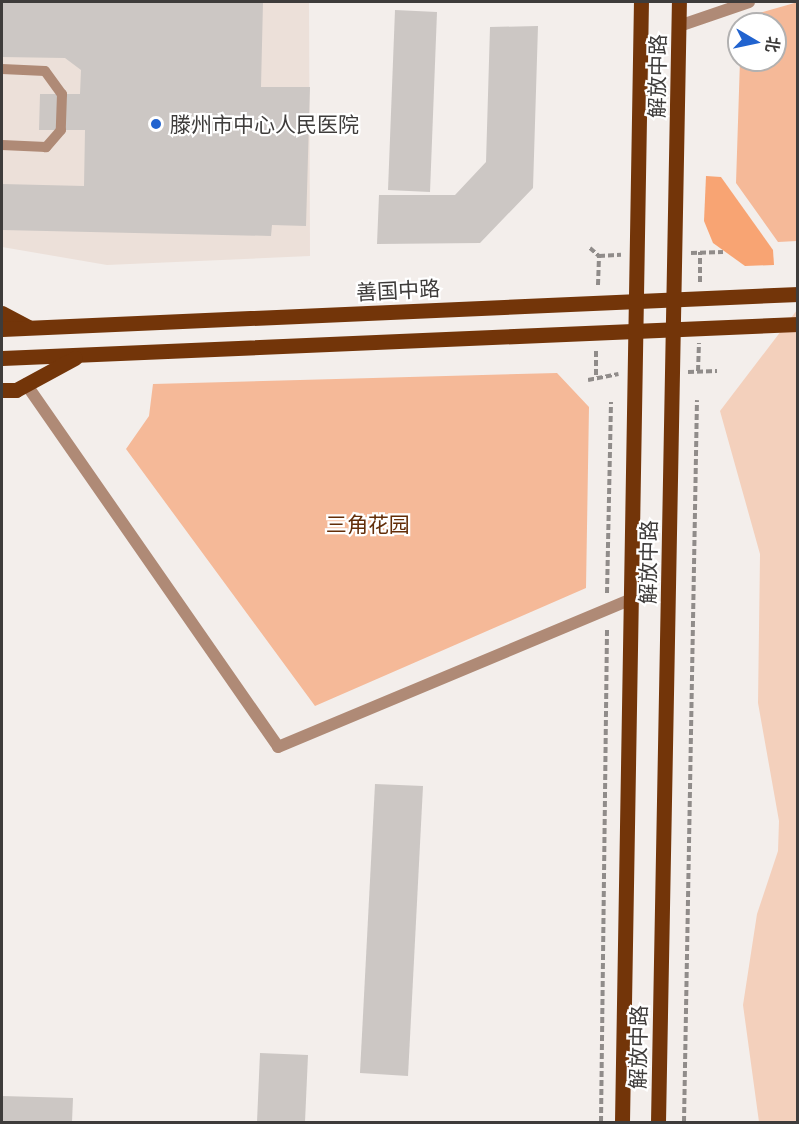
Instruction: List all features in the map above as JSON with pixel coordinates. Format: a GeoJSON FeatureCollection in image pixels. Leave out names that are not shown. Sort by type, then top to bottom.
{"type":"FeatureCollection","features":[{"type":"Feature","properties":{"kind":"main road","name":"解放中路"},"geometry":{"type":"LineString","coordinates":[[622,1122],[641,2]]}},
{"type":"Feature","properties":{"kind":"main road","name":"解放中路"},"geometry":{"type":"LineString","coordinates":[[658,1122],[679,2]]}},
{"type":"Feature","properties":{"kind":"main road","name":"善国中路"},"geometry":{"type":"LineString","coordinates":[[2,329],[798,294]]}},
{"type":"Feature","properties":{"kind":"main road"},"geometry":{"type":"LineString","coordinates":[[2,313],[31,328]]}},
{"type":"Feature","properties":{"kind":"main road"},"geometry":{"type":"LineString","coordinates":[[2,358],[798,324]]}},
{"type":"Feature","properties":{"kind":"main road"},"geometry":{"type":"LineString","coordinates":[[2,390],[26,384],[85,355]]}},
{"type":"Feature","properties":{"kind":"street"},"geometry":{"type":"LineString","coordinates":[[679,26],[749,2]]}},
{"type":"Feature","properties":{"kind":"street"},"geometry":{"type":"LineString","coordinates":[[26,384],[278,747],[632,599]]}},
{"type":"Feature","properties":{"kind":"lane"},"geometry":{"type":"LineString","coordinates":[[2,69],[45,71],[62,94],[61,130],[46,147],[2,146]]}},
{"type":"Feature","properties":{"kind":"path"},"geometry":{"type":"LineString","coordinates":[[684,1122],[697,400]]}},
{"type":"Feature","properties":{"kind":"path"},"geometry":{"type":"LineString","coordinates":[[601,1122],[611,402]]}},
{"type":"Feature","properties":{"kind":"shaded area","name":"滕州市中心人民医院"},"geometry":{"type":"Polygon","coordinates":[[[2,2],[309,2],[310,256],[107,265],[2,247],[2,2]]]}},
{"type":"Feature","properties":{"kind":"shaded area"},"geometry":{"type":"Polygon","coordinates":[[[706,176],[721,177],[773,250],[774,265],[745,266],[713,243],[704,221],[706,176]]]}},
{"type":"Feature","properties":{"kind":"shaded area"},"geometry":{"type":"Polygon","coordinates":[[[797,310],[797,1122],[759,1122],[743,1005],[757,914],[778,851],[779,821],[758,703],[760,554],[720,411],[797,310]]]}},
{"type":"Feature","properties":{"kind":"green space"},"geometry":{"type":"Polygon","coordinates":[[[798,2],[797,241],[778,242],[736,183],[740,72],[787,72],[787,12],[763,12],[798,2]]]}},
{"type":"Feature","properties":{"kind":"green space","name":"三角花园"},"geometry":{"type":"Polygon","coordinates":[[[557,373],[589,407],[586,588],[315,706],[126,449],[149,416],[153,384],[557,373]]]}},
{"type":"Feature","properties":{"kind":"building","name":"滕州市中心人民医院"},"geometry":{"type":"Polygon","coordinates":[[[2,2],[263,2],[261,87],[310,87],[306,226],[272,225],[271,236],[2,230],[2,184],[84,186],[85,130],[39,130],[40,94],[80,94],[81,70],[65,58],[2,57],[2,2]]]}},
{"type":"Feature","properties":{"kind":"building"},"geometry":{"type":"Polygon","coordinates":[[[395,10],[437,12],[430,192],[388,190],[395,10]]]}},
{"type":"Feature","properties":{"kind":"building"},"geometry":{"type":"Polygon","coordinates":[[[538,26],[533,188],[480,243],[377,244],[379,195],[455,195],[486,162],[490,27],[538,26]]]}},
{"type":"Feature","properties":{"kind":"building"},"geometry":{"type":"Polygon","coordinates":[[[375,784],[423,786],[408,1076],[360,1073],[375,784]]]}},
{"type":"Feature","properties":{"kind":"building"},"geometry":{"type":"Polygon","coordinates":[[[260,1053],[308,1055],[305,1122],[257,1122],[260,1053]]]}},
{"type":"Feature","properties":{"kind":"building"},"geometry":{"type":"Polygon","coordinates":[[[2,1096],[73,1098],[72,1122],[2,1122],[2,1096]]]}},
{"type":"Feature","properties":{"kind":"place","name":"滕州市中心人民医院"},"geometry":{"type":"Point","coordinates":[156,124]}}]}
